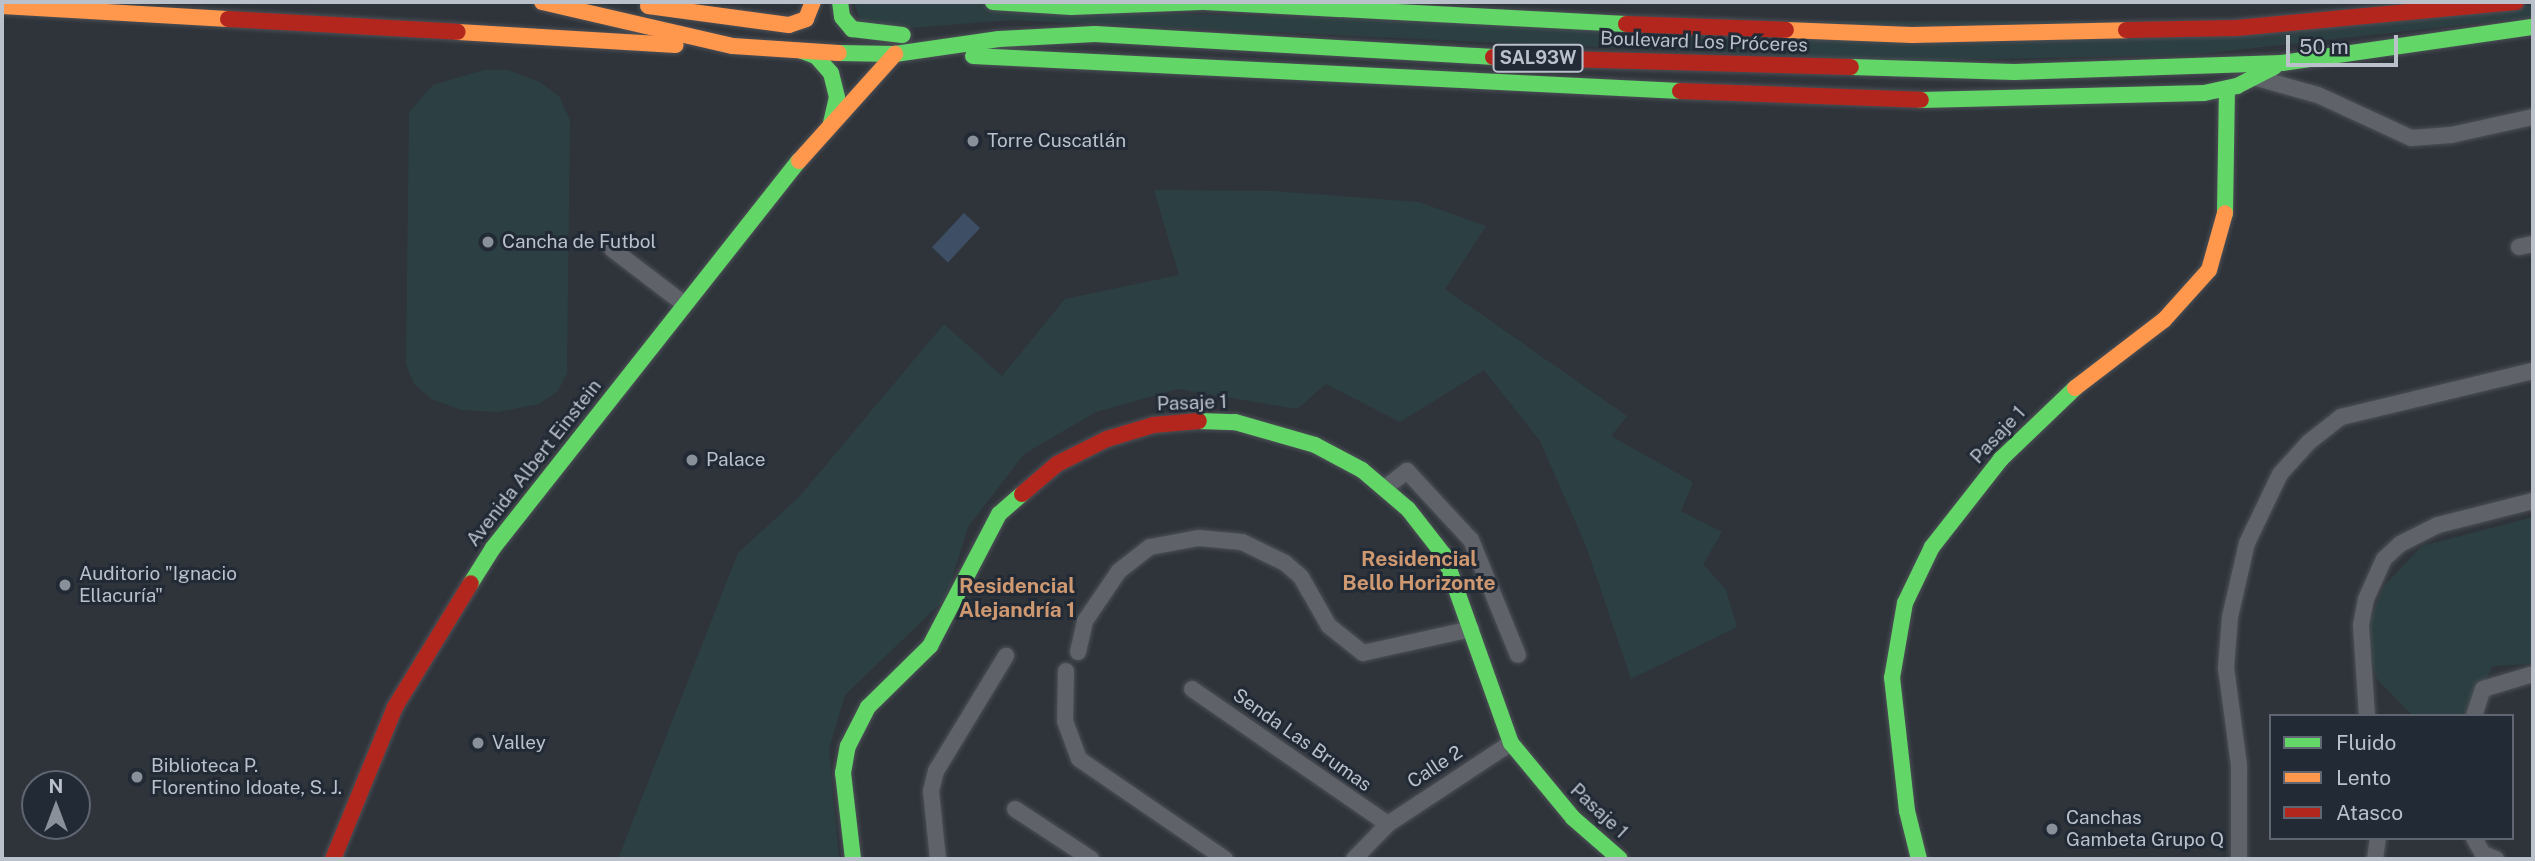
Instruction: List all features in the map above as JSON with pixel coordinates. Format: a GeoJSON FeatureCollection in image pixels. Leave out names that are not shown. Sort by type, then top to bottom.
{"type":"FeatureCollection","features":[{"type":"Feature","properties":{"kind":"main road"},"geometry":{"type":"LineString","coordinates":[[544,2],[630,3],[789,24],[806,19],[814,2]]}},
{"type":"Feature","properties":{"kind":"main road","name":"Boulevard Los Próceres"},"geometry":{"type":"LineString","coordinates":[[544,2],[733,46],[802,51],[895,54],[999,39],[1095,34],[1389,51],[2050,72],[2282,63],[2533,27]]}},
{"type":"Feature","properties":{"kind":"main road"},"geometry":{"type":"LineString","coordinates":[[840,2],[845,23],[874,35],[1017,25],[1095,34]]}},
{"type":"Feature","properties":{"kind":"main road","name":"Boulevard Los Próceres"},"geometry":{"type":"LineString","coordinates":[[993,2],[1071,7],[1203,2],[1858,34],[2039,34],[2340,20],[2516,2]]}},
{"type":"Feature","properties":{"kind":"main road"},"geometry":{"type":"LineString","coordinates":[[2340,20],[2436,2]]}},
{"type":"Feature","properties":{"kind":"main road"},"geometry":{"type":"LineString","coordinates":[[2,6],[733,46]]}},
{"type":"Feature","properties":{"kind":"main road"},"geometry":{"type":"LineString","coordinates":[[802,51],[824,62],[835,83],[837,97],[829,131]]}},
{"type":"Feature","properties":{"kind":"main road"},"geometry":{"type":"LineString","coordinates":[[1389,51],[1436,82]]}},
{"type":"Feature","properties":{"kind":"main road"},"geometry":{"type":"LineString","coordinates":[[895,54],[1293,71],[1436,82],[1973,102],[2227,90],[2282,63]]}},
{"type":"Feature","properties":{"kind":"main road","name":"Avenida Albert Einstein"},"geometry":{"type":"LineString","coordinates":[[333,859],[373,753],[441,627],[493,548],[770,193],[829,131],[895,54]]}},
{"type":"Feature","properties":{"kind":"main road","name":"Pasaje 1"},"geometry":{"type":"LineString","coordinates":[[1919,859],[1907,811],[1892,678],[1905,603],[1932,547],[2001,459],[2075,388],[2164,320],[2209,270],[2226,203],[2227,90]]}},
{"type":"Feature","properties":{"kind":"main road","name":"Pasaje 1"},"geometry":{"type":"LineString","coordinates":[[853,859],[843,773],[860,722],[930,646],[999,514],[1057,464],[1107,439],[1139,428],[1179,421],[1221,421],[1315,445],[1385,488],[1421,524],[1444,555],[1511,743],[1573,818],[1620,859]]}},
{"type":"Feature","properties":{"kind":"street"},"geometry":{"type":"LineString","coordinates":[[2255,77],[2318,95],[2411,138],[2451,135],[2533,117]]}},
{"type":"Feature","properties":{"kind":"street"},"geometry":{"type":"LineString","coordinates":[[612,249],[683,303]]}},
{"type":"Feature","properties":{"kind":"street"},"geometry":{"type":"LineString","coordinates":[[2239,859],[2241,796],[2225,668],[2230,617],[2247,543],[2274,485],[2309,442],[2341,417],[2533,371]]}},
{"type":"Feature","properties":{"kind":"street"},"geometry":{"type":"LineString","coordinates":[[1385,488],[1406,471],[1471,540],[1518,655]]}},
{"type":"Feature","properties":{"kind":"street"},"geometry":{"type":"LineString","coordinates":[[2367,714],[2361,625],[2366,600],[2384,559],[2400,544],[2438,525],[2533,502]]}},
{"type":"Feature","properties":{"kind":"street"},"geometry":{"type":"LineString","coordinates":[[1078,652],[1085,621],[1119,571],[1150,547],[1199,538],[1242,542],[1285,564],[1301,577],[1329,626],[1363,653],[1471,629]]}},
{"type":"Feature","properties":{"kind":"street"},"geometry":{"type":"LineString","coordinates":[[938,859],[931,791],[936,771],[1006,656]]}},
{"type":"Feature","properties":{"kind":"street"},"geometry":{"type":"LineString","coordinates":[[1066,671],[1065,721],[1079,759],[1225,859]]}},
{"type":"Feature","properties":{"kind":"street"},"geometry":{"type":"LineString","coordinates":[[2475,714],[2483,689],[2533,674]]}},
{"type":"Feature","properties":{"kind":"street","name":"Senda Las Brumas"},"geometry":{"type":"LineString","coordinates":[[1192,689],[1388,824]]}},
{"type":"Feature","properties":{"kind":"street","name":"Calle 2"},"geometry":{"type":"LineString","coordinates":[[1354,859],[1388,824],[1511,743]]}},
{"type":"Feature","properties":{"kind":"street"},"geometry":{"type":"LineString","coordinates":[[1015,809],[1091,859]]}},
{"type":"Feature","properties":{"kind":"street"},"geometry":{"type":"LineString","coordinates":[[2375,859],[2378,840]]}},
{"type":"Feature","properties":{"kind":"street"},"geometry":{"type":"LineString","coordinates":[[2475,840],[2483,854],[2496,859]]}},
{"type":"Feature","properties":{"kind":"shaded area"},"geometry":{"type":"Polygon","coordinates":[[[854,2],[972,2],[1013,8],[1401,21],[2412,21],[2533,5],[2533,17],[2192,55],[1893,61],[1010,20],[898,29],[861,23],[854,2]]]}},
{"type":"Feature","properties":{"kind":"shaded area","name":"Cancha de Futbol"},"geometry":{"type":"Polygon","coordinates":[[[484,70],[508,70],[539,82],[559,96],[570,120],[567,373],[558,391],[539,404],[497,412],[461,410],[432,399],[414,384],[406,364],[409,112],[433,85],[484,70]]]}},
{"type":"Feature","properties":{"kind":"shaded area"},"geometry":{"type":"Polygon","coordinates":[[[1154,190],[1273,191],[1419,202],[1486,226],[1445,289],[1627,416],[1611,436],[1693,482],[1681,511],[1722,532],[1703,564],[1726,590],[1737,627],[1631,679],[1586,546],[1540,441],[1484,370],[1400,422],[1326,384],[1297,409],[1178,389],[1096,412],[1024,454],[968,527],[946,598],[845,695],[829,749],[839,859],[618,859],[738,553],[800,496],[944,324],[1002,376],[1065,299],[1179,275],[1154,190]]]}},
{"type":"Feature","properties":{"kind":"shaded area"},"geometry":{"type":"Polygon","coordinates":[[[2533,517],[2533,664],[2492,666],[2473,714],[2411,714],[2377,679],[2365,635],[2383,587],[2422,546],[2533,517]]]}},
{"type":"Feature","properties":{"kind":"water"},"geometry":{"type":"Polygon","coordinates":[[[964,213],[980,228],[948,262],[932,247],[964,213]]]}},
{"type":"Feature","properties":{"kind":"traffic: fast"},"geometry":{"type":"LineString","coordinates":[[840,2],[842,17],[852,29],[903,35]]}},
{"type":"Feature","properties":{"kind":"traffic: fast"},"geometry":{"type":"LineString","coordinates":[[993,2],[1071,7],[1201,2]]}},
{"type":"Feature","properties":{"kind":"traffic: fast"},"geometry":{"type":"LineString","coordinates":[[1205,2],[1626,24]]}},
{"type":"Feature","properties":{"kind":"traffic: fast"},"geometry":{"type":"LineString","coordinates":[[1851,67],[2014,72],[2282,63],[2533,27]]}},
{"type":"Feature","properties":{"kind":"traffic: fast"},"geometry":{"type":"LineString","coordinates":[[839,53],[895,54],[999,39],[1095,34],[1493,57]]}},
{"type":"Feature","properties":{"kind":"traffic: fast"},"geometry":{"type":"LineString","coordinates":[[802,51],[816,56],[831,73],[837,97],[831,124]]}},
{"type":"Feature","properties":{"kind":"traffic: fast"},"geometry":{"type":"LineString","coordinates":[[973,56],[1680,91]]}},
{"type":"Feature","properties":{"kind":"traffic: fast"},"geometry":{"type":"LineString","coordinates":[[1921,100],[2204,93],[2237,86],[2274,67]]}},
{"type":"Feature","properties":{"kind":"traffic: fast"},"geometry":{"type":"LineString","coordinates":[[2225,213],[2227,90]]}},
{"type":"Feature","properties":{"kind":"traffic: fast"},"geometry":{"type":"LineString","coordinates":[[471,583],[493,548],[799,161]]}},
{"type":"Feature","properties":{"kind":"traffic: fast"},"geometry":{"type":"LineString","coordinates":[[1919,859],[1907,811],[1892,678],[1905,603],[1932,547],[2001,459],[2075,388]]}},
{"type":"Feature","properties":{"kind":"traffic: fast"},"geometry":{"type":"LineString","coordinates":[[1199,421],[1235,422],[1315,445],[1362,470],[1408,509],[1444,555],[1511,743],[1573,818],[1620,859]]}},
{"type":"Feature","properties":{"kind":"traffic: fast"},"geometry":{"type":"LineString","coordinates":[[853,859],[843,773],[848,746],[868,707],[930,646],[999,514],[1022,494]]}},
{"type":"Feature","properties":{"kind":"traffic: slow"},"geometry":{"type":"LineString","coordinates":[[542,2],[733,46],[839,53]]}},
{"type":"Feature","properties":{"kind":"traffic: slow"},"geometry":{"type":"LineString","coordinates":[[648,6],[789,25],[806,19],[813,2]]}},
{"type":"Feature","properties":{"kind":"traffic: slow"},"geometry":{"type":"LineString","coordinates":[[2,6],[228,19]]}},
{"type":"Feature","properties":{"kind":"traffic: slow"},"geometry":{"type":"LineString","coordinates":[[1786,30],[1912,35],[2126,30]]}},
{"type":"Feature","properties":{"kind":"traffic: slow"},"geometry":{"type":"LineString","coordinates":[[458,32],[676,45]]}},
{"type":"Feature","properties":{"kind":"traffic: slow"},"geometry":{"type":"LineString","coordinates":[[799,161],[895,54]]}},
{"type":"Feature","properties":{"kind":"traffic: slow"},"geometry":{"type":"LineString","coordinates":[[2075,388],[2164,320],[2209,270],[2225,213]]}},
{"type":"Feature","properties":{"kind":"traffic: jam"},"geometry":{"type":"LineString","coordinates":[[2126,30],[2236,28],[2516,2]]}},
{"type":"Feature","properties":{"kind":"traffic: jam"},"geometry":{"type":"LineString","coordinates":[[228,19],[458,32]]}},
{"type":"Feature","properties":{"kind":"traffic: jam"},"geometry":{"type":"LineString","coordinates":[[1626,24],[1786,30]]}},
{"type":"Feature","properties":{"kind":"traffic: jam"},"geometry":{"type":"LineString","coordinates":[[1493,57],[1851,67]]}},
{"type":"Feature","properties":{"kind":"traffic: jam"},"geometry":{"type":"LineString","coordinates":[[1680,91],[1921,100]]}},
{"type":"Feature","properties":{"kind":"traffic: jam"},"geometry":{"type":"LineString","coordinates":[[1022,494],[1057,464],[1107,439],[1153,425],[1199,421]]}},
{"type":"Feature","properties":{"kind":"traffic: jam"},"geometry":{"type":"LineString","coordinates":[[333,859],[395,707],[471,583]]}},
{"type":"Feature","properties":{"kind":"place","name":"Torre Cuscatlán"},"geometry":{"type":"Point","coordinates":[973,141]}},
{"type":"Feature","properties":{"kind":"place","name":"Cancha de Futbol"},"geometry":{"type":"Point","coordinates":[488,242]}},
{"type":"Feature","properties":{"kind":"place","name":"Palace"},"geometry":{"type":"Point","coordinates":[692,460]}},
{"type":"Feature","properties":{"kind":"place","name":"Auditorio \"Ignacio Ellacuría\""},"geometry":{"type":"Point","coordinates":[65,585]}},
{"type":"Feature","properties":{"kind":"place","name":"Valley"},"geometry":{"type":"Point","coordinates":[478,743]}},
{"type":"Feature","properties":{"kind":"place","name":"Biblioteca P. Florentino Idoate, S. J."},"geometry":{"type":"Point","coordinates":[137,777]}},
{"type":"Feature","properties":{"kind":"place","name":"Canchas Gambeta Grupo Q"},"geometry":{"type":"Point","coordinates":[2052,829]}},
{"type":"Feature","properties":{"kind":"district","name":"Residencial Bello Horizonte"},"geometry":{"type":"Point","coordinates":[1419,571]}},
{"type":"Feature","properties":{"kind":"district","name":"Residencial Alejandría 1"},"geometry":{"type":"Point","coordinates":[1017,598]}}]}
